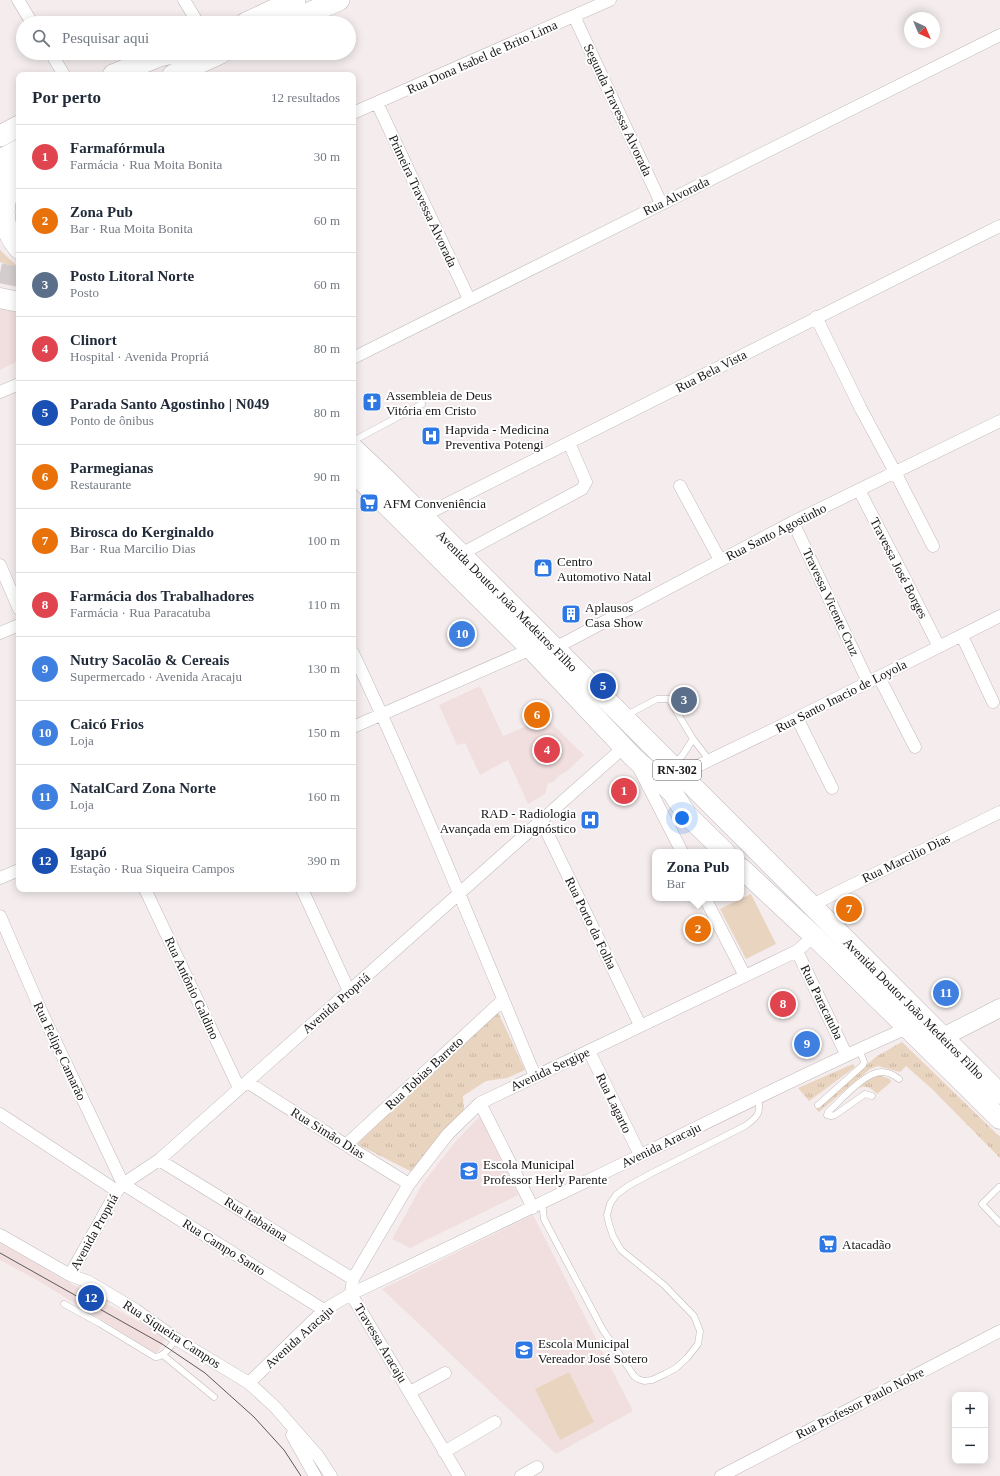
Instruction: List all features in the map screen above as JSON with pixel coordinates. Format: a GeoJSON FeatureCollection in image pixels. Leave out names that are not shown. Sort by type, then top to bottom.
{"type":"FeatureCollection","features":[{"type":"Feature","properties":{"kind":"highway"},"geometry":{"type":"LineString","coordinates":[[261,16],[295,0]]}},
{"type":"Feature","properties":{"kind":"highway"},"geometry":{"type":"LineString","coordinates":[[302,16],[339,0]]}},
{"type":"Feature","properties":{"kind":"highway"},"geometry":{"type":"LineString","coordinates":[[120,72],[149,60]]}},
{"type":"Feature","properties":{"kind":"highway"},"geometry":{"type":"LineString","coordinates":[[136,72],[162,60]]}},
{"type":"Feature","properties":{"kind":"highway"},"geometry":{"type":"LineString","coordinates":[[180,72],[206,60]]}},
{"type":"Feature","properties":{"kind":"highway"},"geometry":{"type":"LineString","coordinates":[[186,72],[207,60]]}},
{"type":"Feature","properties":{"kind":"highway"},"geometry":{"type":"LineString","coordinates":[[0,123],[16,116]]}},
{"type":"Feature","properties":{"kind":"highway"},"geometry":{"type":"LineString","coordinates":[[0,136],[16,128]]}},
{"type":"Feature","properties":{"kind":"highway"},"geometry":{"type":"LineString","coordinates":[[0,160],[16,152]]}},
{"type":"Feature","properties":{"kind":"highway"},"geometry":{"type":"LineString","coordinates":[[0,183],[16,171]]}},
{"type":"Feature","properties":{"kind":"main road"},"geometry":{"type":"LineString","coordinates":[[16,179],[5,199],[1,221],[4,231],[16,246]]}},
{"type":"Feature","properties":{"kind":"main road"},"geometry":{"type":"LineString","coordinates":[[0,298],[16,301]]}},
{"type":"Feature","properties":{"kind":"main road","name":"Avenida Doutor João Medeiros Filho"},"geometry":{"type":"LineString","coordinates":[[356,451],[676,769],[741,836],[996,1088]]}},
{"type":"Feature","properties":{"kind":"main road","name":"Avenida Doutor João Medeiros Filho"},"geometry":{"type":"LineString","coordinates":[[356,479],[531,649],[629,752],[672,792],[688,815],[722,849]]}},
{"type":"Feature","properties":{"kind":"main road"},"geometry":{"type":"LineString","coordinates":[[672,792],[699,811],[724,836],[729,838],[741,836]]}},
{"type":"Feature","properties":{"kind":"main road"},"geometry":{"type":"LineString","coordinates":[[744,866],[754,863],[758,865],[787,893],[812,905]]}},
{"type":"Feature","properties":{"kind":"main road","name":"Avenida Doutor João Medeiros Filho"},"geometry":{"type":"LineString","coordinates":[[744,870],[814,936],[1000,1120]]}},
{"type":"Feature","properties":{"kind":"main road"},"geometry":{"type":"LineString","coordinates":[[943,1037],[1000,1008]]}},
{"type":"Feature","properties":{"kind":"street"},"geometry":{"type":"LineString","coordinates":[[18,0],[28,16]]}},
{"type":"Feature","properties":{"kind":"street"},"geometry":{"type":"LineString","coordinates":[[184,0],[194,16]]}},
{"type":"Feature","properties":{"kind":"street","name":"Rua Dona Isabel de Brito Lima"},"geometry":{"type":"LineString","coordinates":[[356,112],[610,0]]}},
{"type":"Feature","properties":{"kind":"street","name":"Segunda Travessa Alvorada"},"geometry":{"type":"LineString","coordinates":[[574,16],[661,203]]}},
{"type":"Feature","properties":{"kind":"street","name":"Rua Alvorada"},"geometry":{"type":"LineString","coordinates":[[356,356],[1000,35]]}},
{"type":"Feature","properties":{"kind":"street"},"geometry":{"type":"LineString","coordinates":[[55,60],[62,72]]}},
{"type":"Feature","properties":{"kind":"street","name":"Primeira Travessa Alvorada"},"geometry":{"type":"LineString","coordinates":[[377,103],[469,299]]}},
{"type":"Feature","properties":{"kind":"street","name":"Rua Bela Vista"},"geometry":{"type":"LineString","coordinates":[[423,516],[816,317],[1000,226]]}},
{"type":"Feature","properties":{"kind":"street"},"geometry":{"type":"LineString","coordinates":[[816,317],[861,409],[896,472],[933,546]]}},
{"type":"Feature","properties":{"kind":"street"},"geometry":{"type":"LineString","coordinates":[[0,392],[16,385]]}},
{"type":"Feature","properties":{"kind":"street","name":"Rua Santo Agostinho"},"geometry":{"type":"LineString","coordinates":[[555,648],[793,522],[1000,422]]}},
{"type":"Feature","properties":{"kind":"street"},"geometry":{"type":"LineString","coordinates":[[461,554],[582,489],[586,482],[569,443]]}},
{"type":"Feature","properties":{"kind":"street"},"geometry":{"type":"LineString","coordinates":[[680,486],[720,560]]}},
{"type":"Feature","properties":{"kind":"street","name":"Travessa José Borges"},"geometry":{"type":"LineString","coordinates":[[859,490],[902,570],[939,647]]}},
{"type":"Feature","properties":{"kind":"street","name":"Travessa Vicente Cruz"},"geometry":{"type":"LineString","coordinates":[[793,522],[874,680],[915,746]]}},
{"type":"Feature","properties":{"kind":"street"},"geometry":{"type":"LineString","coordinates":[[0,565],[16,602]]}},
{"type":"Feature","properties":{"kind":"street","name":"Rua Santo Inacio de Loyola"},"geometry":{"type":"LineString","coordinates":[[676,769],[710,761],[1000,616]]}},
{"type":"Feature","properties":{"kind":"street"},"geometry":{"type":"LineString","coordinates":[[0,633],[16,626]]}},
{"type":"Feature","properties":{"kind":"street"},"geometry":{"type":"LineString","coordinates":[[962,636],[993,702]]}},
{"type":"Feature","properties":{"kind":"street"},"geometry":{"type":"LineString","coordinates":[[356,726],[531,649]]}},
{"type":"Feature","properties":{"kind":"street"},"geometry":{"type":"LineString","coordinates":[[356,659],[382,715],[460,894],[535,1076]]}},
{"type":"Feature","properties":{"kind":"street"},"geometry":{"type":"LineString","coordinates":[[797,718],[832,788]]}},
{"type":"Feature","properties":{"kind":"street"},"geometry":{"type":"LineString","coordinates":[[629,752],[680,849]]}},
{"type":"Feature","properties":{"kind":"street","name":"Avenida Propriá"},"geometry":{"type":"LineString","coordinates":[[70,1274],[120,1188],[159,1160],[542,822],[629,752]]}},
{"type":"Feature","properties":{"kind":"street","name":"Rua Marcilio Dias"},"geometry":{"type":"LineString","coordinates":[[812,905],[1000,812]]}},
{"type":"Feature","properties":{"kind":"street","name":"Rua Porto da Folha"},"geometry":{"type":"LineString","coordinates":[[542,822],[640,1025]]}},
{"type":"Feature","properties":{"kind":"street"},"geometry":{"type":"LineString","coordinates":[[0,878],[16,871]]}},
{"type":"Feature","properties":{"kind":"street","name":"Rua Antônio Galdino"},"geometry":{"type":"LineString","coordinates":[[146,892],[243,1085]]}},
{"type":"Feature","properties":{"kind":"street"},"geometry":{"type":"LineString","coordinates":[[303,892],[349,991]]}},
{"type":"Feature","properties":{"kind":"street"},"geometry":{"type":"LineString","coordinates":[[707,901],[745,976]]}},
{"type":"Feature","properties":{"kind":"street","name":"Rua Felipe Camarão"},"geometry":{"type":"LineString","coordinates":[[0,916],[120,1188]]}},
{"type":"Feature","properties":{"kind":"street","name":"Avenida Sergipe"},"geometry":{"type":"LineString","coordinates":[[354,1279],[409,1184],[448,1134],[480,1103],[797,951],[814,936]]}},
{"type":"Feature","properties":{"kind":"street","name":"Rua Paracatuba"},"geometry":{"type":"LineString","coordinates":[[797,951],[846,1054]]}},
{"type":"Feature","properties":{"kind":"street","name":"Rua Tobias Barreto"},"geometry":{"type":"LineString","coordinates":[[346,1145],[503,1000]]}},
{"type":"Feature","properties":{"kind":"street","name":"Avenida Aracaju"},"geometry":{"type":"LineString","coordinates":[[249,1383],[324,1310],[351,1294],[640,1155],[758,1096],[846,1054],[907,1028]]}},
{"type":"Feature","properties":{"kind":"street","name":"Rua Lagarto"},"geometry":{"type":"LineString","coordinates":[[589,1051],[640,1155]]}},
{"type":"Feature","properties":{"kind":"street","name":"Rua Simão Dias"},"geometry":{"type":"LineString","coordinates":[[243,1085],[346,1145],[409,1184]]}},
{"type":"Feature","properties":{"kind":"street"},"geometry":{"type":"LineString","coordinates":[[480,1103],[537,1205]]}},
{"type":"Feature","properties":{"kind":"street","name":"Rua Campo Santo"},"geometry":{"type":"LineString","coordinates":[[0,1114],[120,1188],[324,1310]]}},
{"type":"Feature","properties":{"kind":"street","name":"Rua Itabaiana"},"geometry":{"type":"LineString","coordinates":[[159,1160],[354,1279]]}},
{"type":"Feature","properties":{"kind":"street","name":"Rua Siqueira Campos"},"geometry":{"type":"LineString","coordinates":[[0,1235],[70,1274],[89,1282],[136,1310],[176,1339],[249,1383],[275,1407],[318,1456],[331,1476]]}},
{"type":"Feature","properties":{"kind":"street"},"geometry":{"type":"LineString","coordinates":[[351,1294],[354,1279]]}},
{"type":"Feature","properties":{"kind":"street","name":"Travessa Aracaju"},"geometry":{"type":"LineString","coordinates":[[351,1294],[459,1476]]}},
{"type":"Feature","properties":{"kind":"street","name":"Rua Professor Paulo Nobre"},"geometry":{"type":"LineString","coordinates":[[721,1476],[1000,1331]]}},
{"type":"Feature","properties":{"kind":"street","name":"Travessa Aracaju"},"geometry":{"type":"LineString","coordinates":[[410,1392],[445,1373]]}},
{"type":"Feature","properties":{"kind":"street","name":"Rua Siqueira Campos"},"geometry":{"type":"LineString","coordinates":[[275,1407],[299,1446],[315,1476]]}},
{"type":"Feature","properties":{"kind":"street"},"geometry":{"type":"LineString","coordinates":[[444,1452],[495,1422]]}},
{"type":"Feature","properties":{"kind":"street"},"geometry":{"type":"LineString","coordinates":[[521,1476],[537,1468]]}},
{"type":"Feature","properties":{"kind":"lane"},"geometry":{"type":"LineString","coordinates":[[356,440],[422,404]]}},
{"type":"Feature","properties":{"kind":"lane"},"geometry":{"type":"LineString","coordinates":[[624,717],[657,699],[669,699],[693,739],[710,761]]}},
{"type":"Feature","properties":{"kind":"lane"},"geometry":{"type":"LineString","coordinates":[[676,769],[693,739]]}},
{"type":"Feature","properties":{"kind":"lane"},"geometry":{"type":"LineString","coordinates":[[688,815],[691,827],[713,849]]}},
{"type":"Feature","properties":{"kind":"lane"},"geometry":{"type":"LineString","coordinates":[[818,1104],[863,1065],[864,1062],[859,1049]]}},
{"type":"Feature","properties":{"kind":"lane"},"geometry":{"type":"LineString","coordinates":[[872,1096],[865,1094],[835,1115],[827,1115],[827,1113],[850,1092],[874,1073],[887,1072],[899,1079]]}},
{"type":"Feature","properties":{"kind":"lane"},"geometry":{"type":"LineString","coordinates":[[537,1205],[603,1330],[623,1360],[638,1379],[644,1381],[652,1380],[665,1374],[676,1368],[687,1358],[698,1344],[700,1331],[694,1316],[664,1286],[621,1250],[613,1236],[609,1224],[607,1214],[610,1204],[616,1195],[628,1186],[745,1126],[760,1112],[758,1096]]}},
{"type":"Feature","properties":{"kind":"lane"},"geometry":{"type":"LineString","coordinates":[[1000,1187],[982,1204],[1000,1222]]}},
{"type":"Feature","properties":{"kind":"lane"},"geometry":{"type":"LineString","coordinates":[[64,1304],[99,1323],[155,1358],[160,1358],[176,1339]]}},
{"type":"Feature","properties":{"kind":"lane"},"geometry":{"type":"LineString","coordinates":[[163,1355],[214,1397]]}},
{"type":"Feature","properties":{"kind":"shaded area"},"geometry":{"type":"Polygon","coordinates":[[[0,304],[16,306],[16,362],[0,370],[0,304]]]}},
{"type":"Feature","properties":{"kind":"shaded area"},"geometry":{"type":"Polygon","coordinates":[[[480,686],[503,736],[546,718],[584,755],[566,772],[561,774],[553,782],[548,783],[545,794],[528,804],[508,760],[480,775],[465,743],[457,745],[439,705],[480,686]]]}},
{"type":"Feature","properties":{"kind":"shaded area","name":"Escola Municipal Professor Herly Parente"},"geometry":{"type":"Polygon","coordinates":[[[480,1116],[518,1195],[410,1248],[392,1239],[423,1183],[456,1141],[480,1116]]]}},
{"type":"Feature","properties":{"kind":"shaded area","name":"Escola Municipal Vereador José Sotero"},"geometry":{"type":"Polygon","coordinates":[[[533,1215],[633,1411],[556,1454],[382,1289],[533,1215]]]}},
{"type":"Feature","properties":{"kind":"shaded area"},"geometry":{"type":"Polygon","coordinates":[[[0,1240],[51,1269],[50,1272],[81,1289],[84,1282],[110,1297],[107,1304],[166,1337],[157,1354],[37,1280],[0,1260],[0,1240]]]}},
{"type":"Feature","properties":{"kind":"green space"},"geometry":{"type":"Polygon","coordinates":[[[0,250],[16,266],[0,262],[0,250]]]}},
{"type":"Feature","properties":{"kind":"green space"},"geometry":{"type":"Polygon","coordinates":[[[751,894],[776,944],[746,959],[720,909],[737,901],[744,901],[744,897],[751,894]]]}},
{"type":"Feature","properties":{"kind":"green space"},"geometry":{"type":"Polygon","coordinates":[[[497,1010],[525,1070],[507,1078],[486,1081],[463,1096],[464,1111],[412,1172],[357,1144],[497,1010]]]}},
{"type":"Feature","properties":{"kind":"green space"},"geometry":{"type":"Polygon","coordinates":[[[902,1042],[1000,1137],[1000,1158],[932,1089],[906,1066],[900,1072],[878,1066],[870,1069],[819,1112],[816,1109],[877,1056],[902,1042]]]}},
{"type":"Feature","properties":{"kind":"green space"},"geometry":{"type":"Polygon","coordinates":[[[853,1064],[855,1067],[809,1101],[798,1088],[853,1064]]]}},
{"type":"Feature","properties":{"kind":"green space"},"geometry":{"type":"Polygon","coordinates":[[[871,1076],[881,1076],[890,1079],[891,1082],[877,1094],[869,1088],[859,1088],[871,1076]]]}},
{"type":"Feature","properties":{"kind":"green space"},"geometry":{"type":"Polygon","coordinates":[[[569,1372],[594,1422],[560,1440],[535,1389],[569,1372]]]}},
{"type":"Feature","properties":{"kind":"tunnel"},"geometry":{"type":"LineString","coordinates":[[0,273],[16,276]]}},
{"type":"Feature","properties":{"kind":"tram line"},"geometry":{"type":"LineString","coordinates":[[0,1253],[162,1344],[205,1373],[254,1417],[284,1450],[301,1476]]}},
{"type":"Feature","properties":{"kind":"place","name":"Assembleia de Deus Vitória em Cristo"},"geometry":{"type":"Point","coordinates":[372,402]}},
{"type":"Feature","properties":{"kind":"place","name":"Hapvida - Medicina Preventiva Potengi"},"geometry":{"type":"Point","coordinates":[431,436]}},
{"type":"Feature","properties":{"kind":"place","name":"AFM Conveniência"},"geometry":{"type":"Point","coordinates":[369,503]}},
{"type":"Feature","properties":{"kind":"place","name":"Centro Automotivo Natal"},"geometry":{"type":"Point","coordinates":[543,568]}},
{"type":"Feature","properties":{"kind":"place","name":"Aplausos Casa Show"},"geometry":{"type":"Point","coordinates":[571,614]}},
{"type":"Feature","properties":{"kind":"place","name":"Caicó Frios"},"geometry":{"type":"Point","coordinates":[462,634]}},
{"type":"Feature","properties":{"kind":"place","name":"Parada Santo Agostinho | N049"},"geometry":{"type":"Point","coordinates":[603,686]}},
{"type":"Feature","properties":{"kind":"place","name":"Posto Litoral Norte"},"geometry":{"type":"Point","coordinates":[684,700]}},
{"type":"Feature","properties":{"kind":"place","name":"Parmegianas"},"geometry":{"type":"Point","coordinates":[537,715]}},
{"type":"Feature","properties":{"kind":"place","name":"Clinort"},"geometry":{"type":"Point","coordinates":[547,750]}},
{"type":"Feature","properties":{"kind":"place","name":"Farmafórmula"},"geometry":{"type":"Point","coordinates":[624,791]}},
{"type":"Feature","properties":{"kind":"place","name":"RAD - Radiologia Avançada em Diagnóstico"},"geometry":{"type":"Point","coordinates":[590,820]}},
{"type":"Feature","properties":{"kind":"place","name":"Birosca do Kerginaldo"},"geometry":{"type":"Point","coordinates":[849,909]}},
{"type":"Feature","properties":{"kind":"place","name":"Zona Pub"},"geometry":{"type":"Point","coordinates":[698,929]}},
{"type":"Feature","properties":{"kind":"place","name":"NatalCard Zona Norte"},"geometry":{"type":"Point","coordinates":[946,993]}},
{"type":"Feature","properties":{"kind":"place","name":"Farmácia dos Trabalhadores"},"geometry":{"type":"Point","coordinates":[783,1004]}},
{"type":"Feature","properties":{"kind":"place","name":"Nutry Sacolão & Cereais"},"geometry":{"type":"Point","coordinates":[807,1044]}},
{"type":"Feature","properties":{"kind":"place","name":"Escola Municipal Professor Herly Parente"},"geometry":{"type":"Point","coordinates":[469,1171]}},
{"type":"Feature","properties":{"kind":"place","name":"Atacadão"},"geometry":{"type":"Point","coordinates":[828,1244]}},
{"type":"Feature","properties":{"kind":"place","name":"Igapó"},"geometry":{"type":"Point","coordinates":[91,1298]}},
{"type":"Feature","properties":{"kind":"place","name":"Escola Municipal Vereador José Sotero"},"geometry":{"type":"Point","coordinates":[524,1350]}}]}
